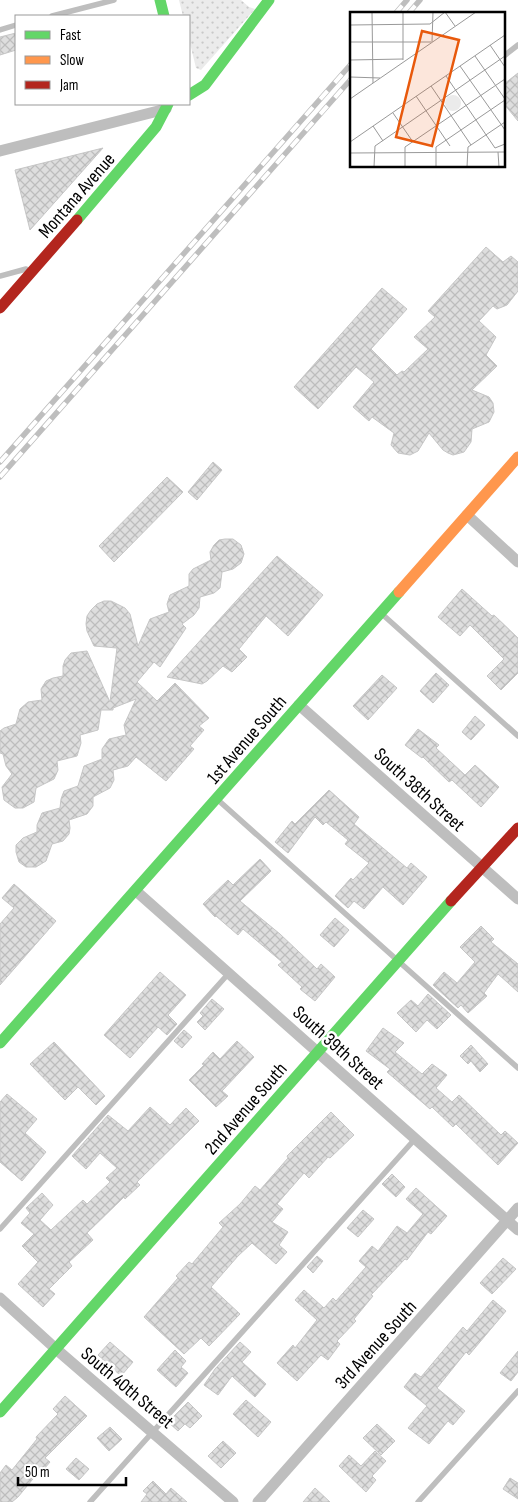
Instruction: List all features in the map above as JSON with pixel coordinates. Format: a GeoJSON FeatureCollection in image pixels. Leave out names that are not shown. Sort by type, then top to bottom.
{"type":"FeatureCollection","features":[{"type":"Feature","properties":{"kind":"street"},"geometry":{"type":"LineString","coordinates":[[160,0],[164,15]]}},
{"type":"Feature","properties":{"kind":"street"},"geometry":{"type":"LineString","coordinates":[[190,94],[206,84],[269,0]]}},
{"type":"Feature","properties":{"kind":"street"},"geometry":{"type":"LineString","coordinates":[[0,151],[169,106]]}},
{"type":"Feature","properties":{"kind":"street","name":"Montana Avenue"},"geometry":{"type":"LineString","coordinates":[[0,308],[127,162],[156,127],[169,106]]}},
{"type":"Feature","properties":{"kind":"street","name":"1st Avenue South"},"geometry":{"type":"LineString","coordinates":[[0,1043],[518,457]]}},
{"type":"Feature","properties":{"kind":"street"},"geometry":{"type":"LineString","coordinates":[[467,515],[518,562]]}},
{"type":"Feature","properties":{"kind":"street","name":"South 38th Street"},"geometry":{"type":"LineString","coordinates":[[299,706],[518,899]]}},
{"type":"Feature","properties":{"kind":"street","name":"2nd Avenue South"},"geometry":{"type":"LineString","coordinates":[[0,1412],[481,867],[518,828]]}},
{"type":"Feature","properties":{"kind":"street","name":"South 39th Street"},"geometry":{"type":"LineString","coordinates":[[136,891],[518,1230]]}},
{"type":"Feature","properties":{"kind":"street","name":"3rd Avenue South"},"geometry":{"type":"LineString","coordinates":[[258,1502],[518,1208]]}},
{"type":"Feature","properties":{"kind":"street","name":"South 40th Street"},"geometry":{"type":"LineString","coordinates":[[0,1298],[233,1502]]}},
{"type":"Feature","properties":{"kind":"lane"},"geometry":{"type":"LineString","coordinates":[[56,15],[114,0]]}},
{"type":"Feature","properties":{"kind":"lane"},"geometry":{"type":"LineString","coordinates":[[0,30],[15,25]]}},
{"type":"Feature","properties":{"kind":"lane"},"geometry":{"type":"LineString","coordinates":[[506,54],[518,45]]}},
{"type":"Feature","properties":{"kind":"lane"},"geometry":{"type":"LineString","coordinates":[[0,276],[37,266]]}},
{"type":"Feature","properties":{"kind":"lane"},"geometry":{"type":"LineString","coordinates":[[380,613],[518,736]]}},
{"type":"Feature","properties":{"kind":"lane"},"geometry":{"type":"LineString","coordinates":[[217,799],[518,1068]]}},
{"type":"Feature","properties":{"kind":"lane"},"geometry":{"type":"LineString","coordinates":[[0,1229],[229,973]]}},
{"type":"Feature","properties":{"kind":"lane"},"geometry":{"type":"LineString","coordinates":[[90,1502],[415,1138]]}},
{"type":"Feature","properties":{"kind":"lane"},"geometry":{"type":"LineString","coordinates":[[418,1502],[518,1391]]}},
{"type":"Feature","properties":{"kind":"shaded area"},"geometry":{"type":"Polygon","coordinates":[[[179,0],[241,0],[249,7],[255,9],[201,70],[196,68],[190,43],[190,15],[183,15],[179,0]]]}},
{"type":"Feature","properties":{"kind":"building"},"geometry":{"type":"Polygon","coordinates":[[[15,33],[15,50],[0,55],[0,37],[15,33]]]}},
{"type":"Feature","properties":{"kind":"building"},"geometry":{"type":"Polygon","coordinates":[[[518,73],[518,121],[506,106],[506,82],[518,73]]]}},
{"type":"Feature","properties":{"kind":"building"},"geometry":{"type":"Polygon","coordinates":[[[103,148],[30,230],[15,170],[103,148]]]}},
{"type":"Feature","properties":{"kind":"building"},"geometry":{"type":"Polygon","coordinates":[[[486,247],[503,262],[511,256],[518,262],[518,291],[507,305],[497,309],[493,306],[479,321],[496,337],[486,355],[497,366],[472,390],[489,397],[493,403],[494,412],[489,422],[472,429],[471,442],[464,452],[453,455],[448,453],[443,450],[429,433],[418,451],[410,455],[398,453],[391,445],[394,433],[372,417],[369,421],[353,407],[374,382],[356,367],[318,409],[294,387],[382,288],[407,309],[371,349],[397,375],[402,371],[404,372],[428,349],[414,337],[435,317],[428,311],[486,247]]]}},
{"type":"Feature","properties":{"kind":"building"},"geometry":{"type":"Polygon","coordinates":[[[213,462],[222,470],[197,500],[188,492],[213,462]]]}},
{"type":"Feature","properties":{"kind":"building"},"geometry":{"type":"Polygon","coordinates":[[[167,477],[183,492],[114,562],[99,546],[167,477]]]}},
{"type":"Feature","properties":{"kind":"building"},"geometry":{"type":"Polygon","coordinates":[[[233,539],[241,545],[244,554],[241,563],[233,569],[222,572],[220,588],[214,593],[200,597],[199,608],[194,615],[182,624],[186,628],[160,667],[154,662],[137,682],[157,701],[175,683],[209,718],[199,726],[204,730],[190,746],[194,749],[166,781],[136,757],[128,766],[113,770],[114,780],[110,788],[93,797],[93,806],[87,814],[69,820],[69,834],[63,841],[52,844],[46,861],[36,867],[26,867],[19,862],[16,845],[23,838],[37,832],[37,825],[42,813],[60,808],[64,791],[78,786],[84,766],[102,759],[102,749],[109,739],[126,735],[124,725],[136,699],[113,708],[113,710],[101,710],[98,730],[80,735],[81,743],[77,756],[57,761],[58,770],[54,779],[36,788],[34,802],[23,808],[15,808],[4,800],[2,787],[12,774],[6,766],[3,754],[0,753],[0,731],[16,724],[20,709],[28,702],[42,700],[41,689],[46,681],[63,676],[65,660],[71,653],[87,651],[110,702],[117,648],[94,646],[86,624],[87,616],[91,610],[97,604],[104,601],[111,601],[125,608],[130,614],[138,646],[150,619],[169,612],[167,604],[170,595],[189,586],[189,574],[193,569],[211,560],[210,552],[214,545],[219,540],[233,539]]]}},
{"type":"Feature","properties":{"kind":"building"},"geometry":{"type":"Polygon","coordinates":[[[277,556],[323,595],[288,636],[266,616],[239,649],[247,657],[232,672],[223,666],[202,684],[167,677],[277,556]]]}},
{"type":"Feature","properties":{"kind":"building"},"geometry":{"type":"Polygon","coordinates":[[[462,589],[492,616],[494,615],[518,638],[518,673],[501,690],[487,676],[504,659],[470,625],[460,636],[438,617],[462,589]]]}},
{"type":"Feature","properties":{"kind":"building"},"geometry":{"type":"Polygon","coordinates":[[[436,673],[449,685],[433,703],[420,691],[436,673]]]}},
{"type":"Feature","properties":{"kind":"building"},"geometry":{"type":"Polygon","coordinates":[[[382,675],[397,688],[368,720],[353,706],[382,675]]]}},
{"type":"Feature","properties":{"kind":"building"},"geometry":{"type":"Polygon","coordinates":[[[475,716],[485,725],[471,740],[462,732],[475,716]]]}},
{"type":"Feature","properties":{"kind":"building"},"geometry":{"type":"Polygon","coordinates":[[[418,729],[439,745],[436,748],[465,775],[475,765],[499,787],[481,807],[452,780],[449,782],[423,757],[405,745],[418,729]]]}},
{"type":"Feature","properties":{"kind":"building"},"geometry":{"type":"Polygon","coordinates":[[[329,790],[359,817],[354,824],[407,868],[411,863],[427,877],[403,905],[383,887],[364,909],[354,901],[348,908],[335,896],[351,878],[353,880],[369,863],[345,844],[348,840],[326,822],[323,825],[315,817],[288,853],[275,842],[292,821],[295,824],[329,790]]]}},
{"type":"Feature","properties":{"kind":"building"},"geometry":{"type":"Polygon","coordinates":[[[260,859],[271,871],[240,901],[280,934],[317,969],[321,964],[335,977],[315,1001],[300,989],[302,987],[278,965],[282,962],[243,929],[238,935],[215,917],[203,904],[228,880],[233,885],[260,859]]]}},
{"type":"Feature","properties":{"kind":"building"},"geometry":{"type":"Polygon","coordinates":[[[14,884],[56,921],[0,985],[0,924],[14,908],[2,898],[14,884]]]}},
{"type":"Feature","properties":{"kind":"building"},"geometry":{"type":"Polygon","coordinates":[[[335,918],[349,930],[334,947],[320,935],[335,918]]]}},
{"type":"Feature","properties":{"kind":"building"},"geometry":{"type":"Polygon","coordinates":[[[481,926],[494,939],[491,942],[518,964],[518,992],[498,974],[484,993],[487,996],[468,1013],[461,1005],[458,1008],[433,985],[444,972],[457,983],[475,962],[460,947],[481,926]]]}},
{"type":"Feature","properties":{"kind":"building"},"geometry":{"type":"Polygon","coordinates":[[[160,972],[186,995],[168,1015],[177,1024],[167,1035],[158,1027],[130,1058],[104,1035],[160,972]]]}},
{"type":"Feature","properties":{"kind":"building"},"geometry":{"type":"Polygon","coordinates":[[[428,994],[451,1015],[437,1029],[427,1020],[416,1032],[397,1013],[411,1000],[418,1006],[428,994]]]}},
{"type":"Feature","properties":{"kind":"building"},"geometry":{"type":"Polygon","coordinates":[[[212,999],[224,1009],[205,1030],[197,1022],[203,1016],[200,1013],[212,999]]]}},
{"type":"Feature","properties":{"kind":"building"},"geometry":{"type":"Polygon","coordinates":[[[383,1028],[404,1043],[395,1052],[422,1074],[432,1064],[447,1075],[436,1088],[452,1102],[459,1095],[501,1135],[505,1131],[518,1143],[498,1165],[456,1124],[453,1127],[432,1107],[430,1109],[387,1072],[390,1069],[366,1051],[383,1028]]]}},
{"type":"Feature","properties":{"kind":"building"},"geometry":{"type":"Polygon","coordinates":[[[184,1030],[192,1037],[182,1048],[174,1041],[184,1030]]]}},
{"type":"Feature","properties":{"kind":"building"},"geometry":{"type":"Polygon","coordinates":[[[237,1041],[254,1057],[222,1091],[228,1096],[216,1107],[189,1080],[204,1065],[202,1064],[213,1052],[220,1059],[237,1041]]]}},
{"type":"Feature","properties":{"kind":"building"},"geometry":{"type":"Polygon","coordinates":[[[54,1042],[105,1096],[96,1105],[78,1087],[65,1100],[30,1064],[54,1042]]]}},
{"type":"Feature","properties":{"kind":"building"},"geometry":{"type":"Polygon","coordinates":[[[471,1045],[488,1064],[480,1072],[471,1061],[468,1064],[460,1056],[471,1045]]]}},
{"type":"Feature","properties":{"kind":"building"},"geometry":{"type":"Polygon","coordinates":[[[7,1094],[37,1119],[25,1133],[46,1152],[22,1181],[0,1162],[0,1102],[7,1094]]]}},
{"type":"Feature","properties":{"kind":"building"},"geometry":{"type":"Polygon","coordinates":[[[150,1107],[170,1125],[186,1108],[199,1121],[137,1182],[140,1185],[125,1199],[124,1197],[87,1233],[93,1240],[69,1262],[72,1266],[49,1289],[55,1294],[43,1307],[18,1284],[38,1262],[22,1246],[34,1234],[21,1223],[30,1213],[26,1208],[42,1193],[53,1205],[40,1220],[51,1230],[83,1200],[87,1204],[110,1182],[106,1178],[117,1168],[100,1153],[86,1169],[72,1156],[108,1115],[128,1131],[150,1107]]]}},
{"type":"Feature","properties":{"kind":"building"},"geometry":{"type":"Polygon","coordinates":[[[331,1112],[354,1135],[330,1158],[328,1157],[309,1178],[304,1173],[277,1204],[283,1209],[272,1222],[288,1232],[279,1245],[287,1252],[276,1264],[252,1243],[238,1256],[211,1287],[240,1314],[209,1346],[201,1338],[184,1354],[144,1317],[178,1278],[176,1276],[189,1262],[192,1264],[223,1227],[219,1223],[240,1204],[255,1186],[260,1190],[288,1158],[287,1156],[331,1112]]]}},
{"type":"Feature","properties":{"kind":"building"},"geometry":{"type":"Polygon","coordinates":[[[392,1174],[405,1187],[396,1197],[382,1184],[392,1174]]]}},
{"type":"Feature","properties":{"kind":"building"},"geometry":{"type":"Polygon","coordinates":[[[416,1188],[447,1216],[431,1234],[428,1232],[407,1260],[405,1259],[371,1295],[373,1296],[354,1319],[356,1321],[337,1341],[340,1344],[328,1360],[321,1355],[297,1381],[277,1363],[293,1345],[295,1348],[317,1320],[295,1300],[304,1290],[324,1308],[333,1298],[336,1301],[366,1267],[359,1261],[372,1246],[378,1251],[397,1226],[407,1233],[423,1214],[406,1199],[416,1188]]]}},
{"type":"Feature","properties":{"kind":"building"},"geometry":{"type":"Polygon","coordinates":[[[363,1210],[374,1219],[358,1237],[347,1228],[363,1210]]]}},
{"type":"Feature","properties":{"kind":"building"},"geometry":{"type":"Polygon","coordinates":[[[317,1256],[323,1261],[313,1273],[307,1267],[317,1256]]]}},
{"type":"Feature","properties":{"kind":"building"},"geometry":{"type":"Polygon","coordinates":[[[503,1258],[516,1269],[492,1294],[480,1283],[503,1258]]]}},
{"type":"Feature","properties":{"kind":"building"},"geometry":{"type":"Polygon","coordinates":[[[493,1300],[506,1311],[469,1355],[466,1352],[437,1388],[465,1411],[453,1425],[448,1421],[429,1444],[408,1428],[427,1406],[404,1387],[415,1373],[421,1377],[463,1327],[467,1331],[493,1300]]]}},
{"type":"Feature","properties":{"kind":"building"},"geometry":{"type":"Polygon","coordinates":[[[110,1342],[133,1362],[121,1376],[98,1355],[110,1342]]]}},
{"type":"Feature","properties":{"kind":"building"},"geometry":{"type":"Polygon","coordinates":[[[240,1342],[251,1352],[242,1362],[266,1384],[255,1397],[232,1376],[218,1395],[204,1385],[215,1369],[240,1342]]]}},
{"type":"Feature","properties":{"kind":"building"},"geometry":{"type":"Polygon","coordinates":[[[175,1350],[186,1361],[181,1367],[188,1373],[176,1387],[157,1370],[175,1350]]]}},
{"type":"Feature","properties":{"kind":"building"},"geometry":{"type":"Polygon","coordinates":[[[518,1351],[518,1372],[511,1381],[500,1373],[518,1351]]]}},
{"type":"Feature","properties":{"kind":"building"},"geometry":{"type":"Polygon","coordinates":[[[65,1396],[87,1416],[45,1458],[50,1462],[18,1497],[12,1502],[0,1502],[0,1473],[6,1465],[12,1470],[37,1439],[36,1437],[58,1414],[53,1409],[65,1396]]]}},
{"type":"Feature","properties":{"kind":"building"},"geometry":{"type":"Polygon","coordinates":[[[246,1400],[271,1422],[258,1437],[233,1414],[246,1400]]]}},
{"type":"Feature","properties":{"kind":"building"},"geometry":{"type":"Polygon","coordinates":[[[188,1402],[202,1416],[190,1428],[185,1424],[178,1431],[168,1422],[188,1402]]]}},
{"type":"Feature","properties":{"kind":"building"},"geometry":{"type":"Polygon","coordinates":[[[377,1424],[395,1441],[381,1455],[363,1438],[377,1424]]]}},
{"type":"Feature","properties":{"kind":"building"},"geometry":{"type":"Polygon","coordinates":[[[110,1427],[122,1439],[109,1451],[97,1438],[110,1427]]]}},
{"type":"Feature","properties":{"kind":"building"},"geometry":{"type":"Polygon","coordinates":[[[223,1441],[236,1453],[221,1468],[208,1456],[223,1441]]]}},
{"type":"Feature","properties":{"kind":"building"},"geometry":{"type":"Polygon","coordinates":[[[375,1451],[386,1461],[372,1476],[376,1480],[366,1492],[339,1466],[349,1455],[361,1466],[375,1451]]]}},
{"type":"Feature","properties":{"kind":"building"},"geometry":{"type":"Polygon","coordinates":[[[76,1458],[89,1469],[79,1480],[66,1469],[76,1458]]]}},
{"type":"Feature","properties":{"kind":"building"},"geometry":{"type":"Polygon","coordinates":[[[510,1478],[518,1483],[518,1499],[503,1489],[510,1478]]]}},
{"type":"Feature","properties":{"kind":"building"},"geometry":{"type":"Polygon","coordinates":[[[153,1481],[166,1494],[171,1488],[187,1502],[141,1502],[147,1494],[143,1491],[153,1481]]]}},
{"type":"Feature","properties":{"kind":"building"},"geometry":{"type":"Polygon","coordinates":[[[315,1488],[330,1502],[303,1502],[315,1488]]]}},
{"type":"Feature","properties":{"kind":"railway"},"geometry":{"type":"LineString","coordinates":[[397,12],[407,0]]}},
{"type":"Feature","properties":{"kind":"railway"},"geometry":{"type":"LineString","coordinates":[[410,12],[420,0]]}},
{"type":"Feature","properties":{"kind":"railway"},"geometry":{"type":"LineString","coordinates":[[0,462],[350,65]]}},
{"type":"Feature","properties":{"kind":"railway"},"geometry":{"type":"LineString","coordinates":[[0,477],[350,80]]}},
{"type":"Feature","properties":{"kind":"traffic: fast"},"geometry":{"type":"LineString","coordinates":[[160,0],[164,15]]}},
{"type":"Feature","properties":{"kind":"traffic: fast"},"geometry":{"type":"LineString","coordinates":[[190,94],[205,85],[269,0]]}},
{"type":"Feature","properties":{"kind":"traffic: fast"},"geometry":{"type":"LineString","coordinates":[[77,220],[156,127],[167,105]]}},
{"type":"Feature","properties":{"kind":"traffic: fast"},"geometry":{"type":"LineString","coordinates":[[0,1043],[399,592]]}},
{"type":"Feature","properties":{"kind":"traffic: fast"},"geometry":{"type":"LineString","coordinates":[[0,1412],[451,901]]}},
{"type":"Feature","properties":{"kind":"traffic: slow"},"geometry":{"type":"LineString","coordinates":[[399,592],[518,457]]}},
{"type":"Feature","properties":{"kind":"traffic: jam"},"geometry":{"type":"LineString","coordinates":[[0,308],[77,220]]}},
{"type":"Feature","properties":{"kind":"traffic: jam"},"geometry":{"type":"LineString","coordinates":[[451,901],[518,828]]}}]}
